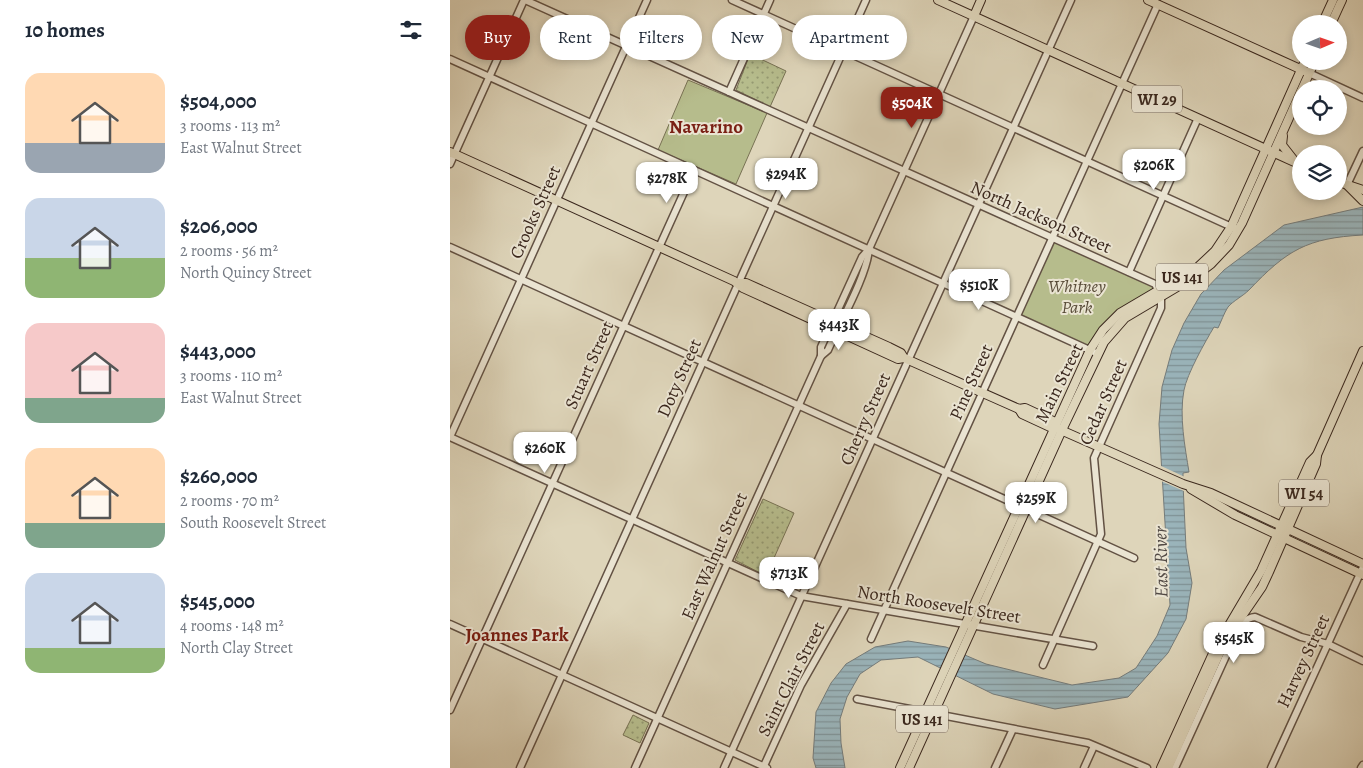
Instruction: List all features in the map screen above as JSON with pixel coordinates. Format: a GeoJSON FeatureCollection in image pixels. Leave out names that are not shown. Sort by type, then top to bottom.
{"type":"FeatureCollection","features":[{"type":"Feature","properties":{"kind":"main road"},"geometry":{"type":"LineString","coordinates":[[938,0],[974,16]]}},
{"type":"Feature","properties":{"kind":"main road","name":"East Walnut Street"},"geometry":{"type":"LineString","coordinates":[[974,16],[982,0]]}},
{"type":"Feature","properties":{"kind":"main road"},"geometry":{"type":"LineString","coordinates":[[1148,0],[1159,2],[1305,71]]}},
{"type":"Feature","properties":{"kind":"main road"},"geometry":{"type":"LineString","coordinates":[[1326,15],[1333,0]]}},
{"type":"Feature","properties":{"kind":"main road"},"geometry":{"type":"LineString","coordinates":[[1335,15],[1342,0]]}},
{"type":"Feature","properties":{"kind":"main road","name":"WI 29"},"geometry":{"type":"LineString","coordinates":[[974,16],[1270,150]]}},
{"type":"Feature","properties":{"kind":"main road","name":"Main Street"},"geometry":{"type":"LineString","coordinates":[[1304,80],[1305,71]]}},
{"type":"Feature","properties":{"kind":"main road","name":"Main Street"},"geometry":{"type":"LineString","coordinates":[[957,651],[974,624],[1023,507],[1103,330],[1120,313],[1160,294],[1209,257],[1235,228],[1305,71]]}},
{"type":"Feature","properties":{"kind":"main road","name":"Main Street"},"geometry":{"type":"LineString","coordinates":[[1270,150],[1285,129],[1292,113]]}},
{"type":"Feature","properties":{"kind":"main road"},"geometry":{"type":"LineString","coordinates":[[1285,129],[1282,145],[1292,156]]}},
{"type":"Feature","properties":{"kind":"main road"},"geometry":{"type":"LineString","coordinates":[[1270,150],[1292,160]]}},
{"type":"Feature","properties":{"kind":"main road"},"geometry":{"type":"LineString","coordinates":[[452,153],[739,283],[746,283],[898,359],[906,359],[1019,409],[1025,408],[1053,421],[1058,428],[1186,485],[1235,515],[1362,570]]}},
{"type":"Feature","properties":{"kind":"main road"},"geometry":{"type":"LineString","coordinates":[[1347,186],[1363,190]]}},
{"type":"Feature","properties":{"kind":"main road"},"geometry":{"type":"LineString","coordinates":[[1347,186],[1363,201]]}},
{"type":"Feature","properties":{"kind":"main road","name":"WI 54"},"geometry":{"type":"LineString","coordinates":[[1168,768],[1225,641],[1262,587],[1281,536],[1316,464],[1317,456],[1363,351]]}},
{"type":"Feature","properties":{"kind":"main road"},"geometry":{"type":"LineString","coordinates":[[1186,485],[1211,493],[1285,527],[1362,570]]}},
{"type":"Feature","properties":{"kind":"main road","name":"Main Street"},"geometry":{"type":"LineString","coordinates":[[909,768],[930,712],[957,651],[966,623],[1023,507]]}},
{"type":"Feature","properties":{"kind":"main road","name":"WI 54"},"geometry":{"type":"LineString","coordinates":[[1161,768],[1219,640],[1281,536]]}},
{"type":"Feature","properties":{"kind":"main road","name":"Main Street"},"geometry":{"type":"LineString","coordinates":[[900,768],[930,712]]}},
{"type":"Feature","properties":{"kind":"street","name":"North Jackson Street"},"geometry":{"type":"LineString","coordinates":[[525,0],[620,43]]}},
{"type":"Feature","properties":{"kind":"street"},"geometry":{"type":"LineString","coordinates":[[450,164],[452,153],[525,0]]}},
{"type":"Feature","properties":{"kind":"street","name":"Crooks Street"},"geometry":{"type":"LineString","coordinates":[[640,15],[647,0]]}},
{"type":"Feature","properties":{"kind":"street"},"geometry":{"type":"LineString","coordinates":[[732,0],[764,15],[770,0]]}},
{"type":"Feature","properties":{"kind":"street","name":"Doty Street"},"geometry":{"type":"LineString","coordinates":[[860,15],[866,0]]}},
{"type":"Feature","properties":{"kind":"street","name":"Cherry Street"},"geometry":{"type":"LineString","coordinates":[[724,768],[873,438],[906,359],[943,283],[1071,0]]}},
{"type":"Feature","properties":{"kind":"street","name":"Pine Street"},"geometry":{"type":"LineString","coordinates":[[871,639],[1159,2]]}},
{"type":"Feature","properties":{"kind":"street","name":"East Walnut Street"},"geometry":{"type":"LineString","coordinates":[[635,768],[821,356],[828,350],[834,327],[868,259],[869,250],[974,16]]}},
{"type":"Feature","properties":{"kind":"street"},"geometry":{"type":"LineString","coordinates":[[450,59],[1094,352]]}},
{"type":"Feature","properties":{"kind":"street","name":"Crooks Street"},"geometry":{"type":"LineString","coordinates":[[450,437],[621,60]]}},
{"type":"Feature","properties":{"kind":"street","name":"North Jackson Street"},"geometry":{"type":"LineString","coordinates":[[658,60],[1155,284],[1160,294]]}},
{"type":"Feature","properties":{"kind":"street"},"geometry":{"type":"LineString","coordinates":[[729,92],[744,60]]}},
{"type":"Feature","properties":{"kind":"street","name":"Doty Street"},"geometry":{"type":"LineString","coordinates":[[520,768],[840,60]]}},
{"type":"Feature","properties":{"kind":"street"},"geometry":{"type":"LineString","coordinates":[[864,60],[1235,228]]}},
{"type":"Feature","properties":{"kind":"street"},"geometry":{"type":"LineString","coordinates":[[1305,71],[1363,98]]}},
{"type":"Feature","properties":{"kind":"street"},"geometry":{"type":"LineString","coordinates":[[1128,272],[1198,118]]}},
{"type":"Feature","properties":{"kind":"street"},"geometry":{"type":"LineString","coordinates":[[1347,186],[1363,151]]}},
{"type":"Feature","properties":{"kind":"street","name":"Stuart Street"},"geometry":{"type":"LineString","coordinates":[[450,710],[694,170]]}},
{"type":"Feature","properties":{"kind":"street"},"geometry":{"type":"LineString","coordinates":[[450,247],[1134,558]]}},
{"type":"Feature","properties":{"kind":"street","name":"Cedar Street"},"geometry":{"type":"LineString","coordinates":[[1043,665],[1101,534],[1094,458],[1161,308],[1160,294]]}},
{"type":"Feature","properties":{"kind":"street","name":"North Roosevelt Street"},"geometry":{"type":"LineString","coordinates":[[450,437],[801,596],[974,624],[1093,646]]}},
{"type":"Feature","properties":{"kind":"street","name":"Harvey Street"},"geometry":{"type":"LineString","coordinates":[[1271,768],[1362,570]]}},
{"type":"Feature","properties":{"kind":"street","name":"Saint Clair Street"},"geometry":{"type":"LineString","coordinates":[[765,767],[801,685],[847,604]]}},
{"type":"Feature","properties":{"kind":"street"},"geometry":{"type":"LineString","coordinates":[[1175,768],[1236,634],[1245,621],[1255,617],[1301,637],[1328,644],[1363,661]]}},
{"type":"Feature","properties":{"kind":"street"},"geometry":{"type":"LineString","coordinates":[[450,624],[765,767]]}},
{"type":"Feature","properties":{"kind":"street"},"geometry":{"type":"LineString","coordinates":[[857,699],[1013,728],[1094,746],[1147,768]]}},
{"type":"Feature","properties":{"kind":"street"},"geometry":{"type":"LineString","coordinates":[[995,768],[1013,728]]}},
{"type":"Feature","properties":{"kind":"street"},"geometry":{"type":"LineString","coordinates":[[1084,768],[1094,746]]}},
{"type":"Feature","properties":{"kind":"green space"},"geometry":{"type":"Polygon","coordinates":[[[748,60],[763,60],[786,71],[770,107],[736,90],[748,60]]]}},
{"type":"Feature","properties":{"kind":"green space"},"geometry":{"type":"Polygon","coordinates":[[[688,80],[767,113],[736,184],[658,150],[688,80]]]}},
{"type":"Feature","properties":{"kind":"green space","name":"Whitney Park"},"geometry":{"type":"Polygon","coordinates":[[[1052,239],[1159,289],[1114,325],[1093,351],[1017,317],[1052,239]]]}},
{"type":"Feature","properties":{"kind":"green space"},"geometry":{"type":"Polygon","coordinates":[[[763,499],[794,513],[766,576],[735,560],[763,499]]]}},
{"type":"Feature","properties":{"kind":"green space"},"geometry":{"type":"Polygon","coordinates":[[[633,715],[649,723],[640,743],[623,735],[633,715]]]}},
{"type":"Feature","properties":{"kind":"water"},"geometry":{"type":"Polygon","coordinates":[[[1363,207],[1363,235],[1327,239],[1312,243],[1287,256],[1275,265],[1228,307],[1218,328],[1214,327],[1192,367],[1184,390],[1182,410],[1189,472],[1183,473],[1186,548],[1192,583],[1186,619],[1168,653],[1128,697],[1055,709],[993,694],[918,657],[881,660],[860,674],[847,697],[840,719],[845,768],[816,768],[813,758],[816,712],[831,683],[846,664],[875,647],[908,641],[946,647],[986,664],[1072,685],[1119,678],[1136,668],[1157,636],[1170,605],[1159,424],[1162,387],[1172,350],[1184,323],[1201,294],[1224,270],[1284,225],[1363,207]]]}},
{"type":"Feature","properties":{"kind":"pier"},"geometry":{"type":"Polygon","coordinates":[[[1159,465],[1185,477],[1186,492],[1161,481],[1159,465]]]}},
{"type":"Feature","properties":{"kind":"district","name":"Navarino"},"geometry":{"type":"Point","coordinates":[706,126]}},
{"type":"Feature","properties":{"kind":"district","name":"Joannes Park"},"geometry":{"type":"Point","coordinates":[517,634]}},
{"type":"Feature","properties":{"kind":"water label","name":"East River"},"geometry":{"type":"Point","coordinates":[1160,562]}}]}
